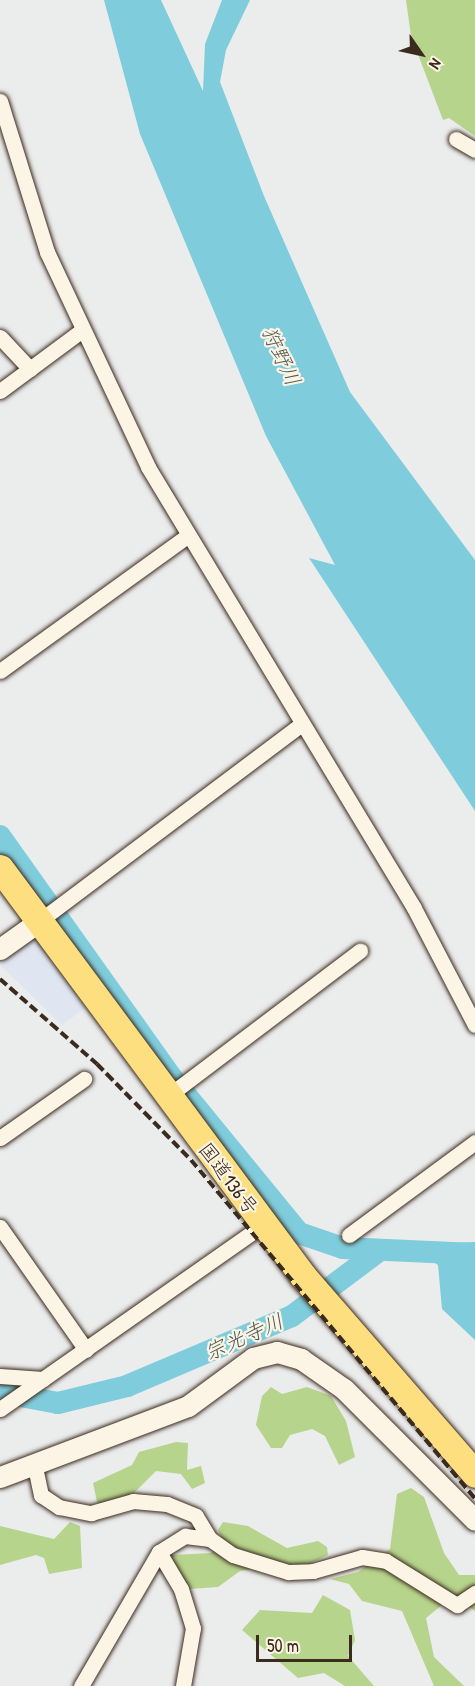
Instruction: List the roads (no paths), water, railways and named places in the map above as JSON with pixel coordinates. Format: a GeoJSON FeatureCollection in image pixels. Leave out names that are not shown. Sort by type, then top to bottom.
{"type":"FeatureCollection","features":[{"type":"Feature","properties":{"kind":"highway","name":"国道136号"},"geometry":{"type":"LineString","coordinates":[[0,868],[48,914],[168,1096],[263,1225],[329,1307],[475,1474]]}},
{"type":"Feature","properties":{"kind":"street"},"geometry":{"type":"LineString","coordinates":[[0,101],[2,118],[47,252],[82,330],[186,537],[414,908],[475,1025]]}},
{"type":"Feature","properties":{"kind":"street"},"geometry":{"type":"LineString","coordinates":[[456,139],[475,150]]}},
{"type":"Feature","properties":{"kind":"street"},"geometry":{"type":"LineString","coordinates":[[0,391],[82,330]]}},
{"type":"Feature","properties":{"kind":"street"},"geometry":{"type":"LineString","coordinates":[[0,337],[30,369]]}},
{"type":"Feature","properties":{"kind":"street"},"geometry":{"type":"LineString","coordinates":[[0,671],[186,537]]}},
{"type":"Feature","properties":{"kind":"street"},"geometry":{"type":"LineString","coordinates":[[0,950],[302,724]]}},
{"type":"Feature","properties":{"kind":"street"},"geometry":{"type":"LineString","coordinates":[[168,1096],[360,951]]}},
{"type":"Feature","properties":{"kind":"street"},"geometry":{"type":"LineString","coordinates":[[0,1138],[84,1079]]}},
{"type":"Feature","properties":{"kind":"street"},"geometry":{"type":"LineString","coordinates":[[349,1235],[475,1142]]}},
{"type":"Feature","properties":{"kind":"street"},"geometry":{"type":"LineString","coordinates":[[1,1408],[263,1225]]}},
{"type":"Feature","properties":{"kind":"street"},"geometry":{"type":"LineString","coordinates":[[0,1227],[86,1350]]}},
{"type":"Feature","properties":{"kind":"street"},"geometry":{"type":"LineString","coordinates":[[0,1477],[35,1467],[188,1406],[253,1358],[277,1352],[301,1359],[344,1389],[475,1520]]}},
{"type":"Feature","properties":{"kind":"street"},"geometry":{"type":"LineString","coordinates":[[0,1376],[40,1381]]}},
{"type":"Feature","properties":{"kind":"street"},"geometry":{"type":"LineString","coordinates":[[35,1467],[41,1495],[59,1507],[91,1513],[133,1501],[167,1504],[196,1516],[210,1539],[233,1555],[288,1572],[313,1571],[362,1557],[386,1561],[452,1604],[475,1593]]}},
{"type":"Feature","properties":{"kind":"street"},"geometry":{"type":"LineString","coordinates":[[81,1686],[159,1552],[177,1538],[210,1539]]}},
{"type":"Feature","properties":{"kind":"street"},"geometry":{"type":"LineString","coordinates":[[159,1552],[181,1589],[193,1628],[183,1686]]}},
{"type":"Feature","properties":{"kind":"water","name":"狩野川"},"geometry":{"type":"Polygon","coordinates":[[[104,0],[161,0],[203,91],[205,44],[222,0],[250,0],[226,50],[220,82],[264,196],[350,392],[475,560],[475,811],[309,558],[335,565],[266,436],[140,134],[104,0]]]}},
{"type":"Feature","properties":{"kind":"water"},"geometry":{"type":"Polygon","coordinates":[[[475,1242],[475,1340],[442,1309],[438,1265],[426,1257],[381,1254],[383,1246],[475,1242]]]}},
{"type":"Feature","properties":{"kind":"waterway"},"geometry":{"type":"LineString","coordinates":[[0,836],[172,1078],[299,1233],[343,1248],[475,1254]]}},
{"type":"Feature","properties":{"kind":"waterway","name":"宗光寺川"},"geometry":{"type":"LineString","coordinates":[[0,1392],[58,1403],[127,1386],[292,1316],[379,1251]]}},
{"type":"Feature","properties":{"kind":"railway"},"geometry":{"type":"LineString","coordinates":[[0,979],[97,1064],[191,1160],[475,1499]]}}]}
